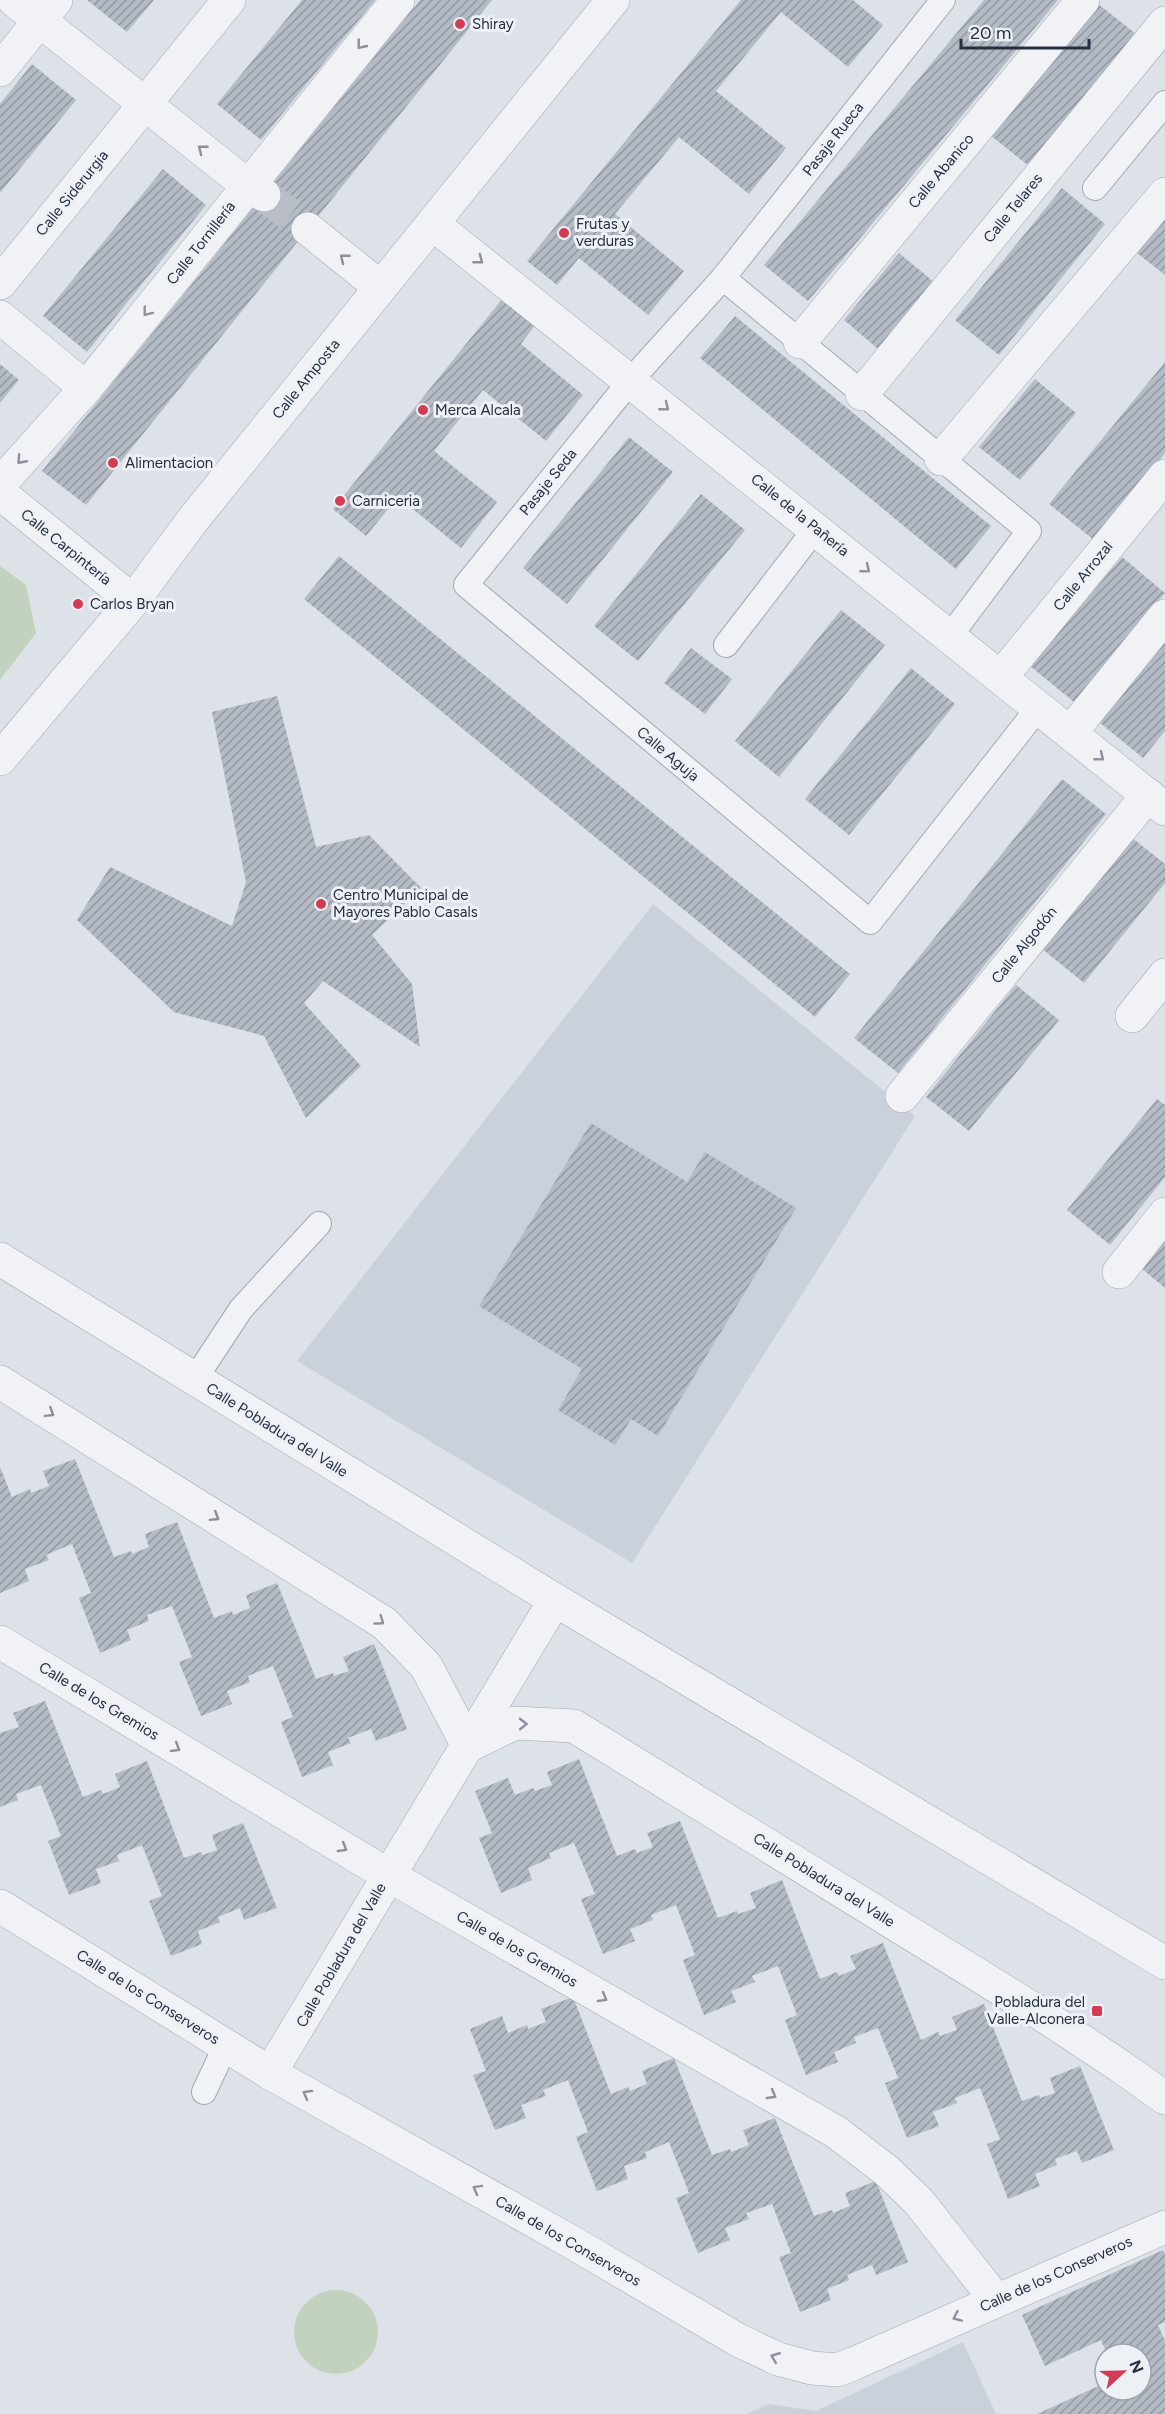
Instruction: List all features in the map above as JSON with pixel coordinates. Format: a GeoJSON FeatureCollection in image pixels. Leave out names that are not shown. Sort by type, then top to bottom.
{"type":"FeatureCollection","features":[{"type":"Feature","properties":{"kind":"street"},"geometry":{"type":"LineString","coordinates":[[14,0],[47,10],[145,104],[256,190]]}},
{"type":"Feature","properties":{"kind":"street","name":"Calle Siderurgia"},"geometry":{"type":"LineString","coordinates":[[0,283],[229,0]]}},
{"type":"Feature","properties":{"kind":"street","name":"Calle Tornillería"},"geometry":{"type":"LineString","coordinates":[[0,484],[86,388],[256,190],[398,0]]}},
{"type":"Feature","properties":{"kind":"street","name":"Calle Amposta"},"geometry":{"type":"LineString","coordinates":[[0,759],[133,601],[192,521],[612,0]]}},
{"type":"Feature","properties":{"kind":"street","name":"Calle Abanico"},"geometry":{"type":"LineString","coordinates":[[800,342],[1083,0]]}},
{"type":"Feature","properties":{"kind":"street"},"geometry":{"type":"LineString","coordinates":[[0,70],[47,10]]}},
{"type":"Feature","properties":{"kind":"street","name":"Calle Telares"},"geometry":{"type":"LineString","coordinates":[[862,394],[1165,23]]}},
{"type":"Feature","properties":{"kind":"street"},"geometry":{"type":"LineString","coordinates":[[941,459],[1165,194]]}},
{"type":"Feature","properties":{"kind":"street","name":"Calle de la Pañería"},"geometry":{"type":"LineString","coordinates":[[433,224],[1157,802]]}},
{"type":"Feature","properties":{"kind":"street"},"geometry":{"type":"LineString","coordinates":[[308,229],[380,287]]}},
{"type":"Feature","properties":{"kind":"street"},"geometry":{"type":"LineString","coordinates":[[0,317],[86,388]]}},
{"type":"Feature","properties":{"kind":"street","name":"Calle Arrozal"},"geometry":{"type":"LineString","coordinates":[[1001,677],[1165,476]]}},
{"type":"Feature","properties":{"kind":"street","name":"Calle Carpintería"},"geometry":{"type":"LineString","coordinates":[[0,493],[133,601]]}},
{"type":"Feature","properties":{"kind":"street"},"geometry":{"type":"LineString","coordinates":[[1070,733],[1165,616]]}},
{"type":"Feature","properties":{"kind":"street","name":"Calle Algodón"},"geometry":{"type":"LineString","coordinates":[[902,1096],[1157,802]]}},
{"type":"Feature","properties":{"kind":"street"},"geometry":{"type":"LineString","coordinates":[[1132,1016],[1165,975]]}},
{"type":"Feature","properties":{"kind":"street"},"geometry":{"type":"LineString","coordinates":[[1119,1272],[1165,1214]]}},
{"type":"Feature","properties":{"kind":"street","name":"Calle Pobladura del Valle"},"geometry":{"type":"LineString","coordinates":[[0,1259],[555,1600],[1165,1962]]}},
{"type":"Feature","properties":{"kind":"street"},"geometry":{"type":"LineString","coordinates":[[0,1382],[384,1623],[426,1665],[468,1746]]}},
{"type":"Feature","properties":{"kind":"street","name":"Calle Pobladura del Valle"},"geometry":{"type":"LineString","coordinates":[[270,2073],[555,1600]]}},
{"type":"Feature","properties":{"kind":"street","name":"Calle de los Gremios"},"geometry":{"type":"LineString","coordinates":[[0,1642],[388,1875],[836,2132],[887,2171],[919,2202],[996,2300]]}},
{"type":"Feature","properties":{"kind":"street","name":"Calle Pobladura del Valle"},"geometry":{"type":"LineString","coordinates":[[468,1746],[515,1723],[574,1726],[1046,2017],[1165,2098]]}},
{"type":"Feature","properties":{"kind":"street","name":"Calle de los Conserveros"},"geometry":{"type":"LineString","coordinates":[[0,1906],[270,2073],[575,2244],[738,2340],[778,2359],[812,2368],[837,2370],[1165,2227]]}},
{"type":"Feature","properties":{"kind":"lane","name":"Pasaje Rueca"},"geometry":{"type":"LineString","coordinates":[[631,380],[723,278],[943,0]]}},
{"type":"Feature","properties":{"kind":"lane"},"geometry":{"type":"LineString","coordinates":[[1095,188],[1165,103]]}},
{"type":"Feature","properties":{"kind":"lane"},"geometry":{"type":"LineString","coordinates":[[723,278],[1029,531],[950,636]]}},
{"type":"Feature","properties":{"kind":"lane","name":"Pasaje Seda"},"geometry":{"type":"LineString","coordinates":[[466,585],[631,380]]}},
{"type":"Feature","properties":{"kind":"lane"},"geometry":{"type":"LineString","coordinates":[[726,645],[816,528]]}},
{"type":"Feature","properties":{"kind":"lane","name":"Calle Aguja"},"geometry":{"type":"LineString","coordinates":[[466,585],[870,922],[1039,707]]}},
{"type":"Feature","properties":{"kind":"lane"},"geometry":{"type":"LineString","coordinates":[[195,1379],[241,1309],[319,1224]]}},
{"type":"Feature","properties":{"kind":"lane"},"geometry":{"type":"LineString","coordinates":[[204,2092],[226,2045]]}},
{"type":"Feature","properties":{"kind":"shaded area"},"geometry":{"type":"Polygon","coordinates":[[[653,904],[915,1116],[632,1563],[297,1361],[653,904]]]}},
{"type":"Feature","properties":{"kind":"shaded area"},"geometry":{"type":"Polygon","coordinates":[[[963,2342],[996,2414],[746,2414],[769,2404],[816,2411],[963,2342]]]}},
{"type":"Feature","properties":{"kind":"green space"},"geometry":{"type":"Polygon","coordinates":[[[0,566],[26,585],[36,633],[0,680],[0,566]]]}},
{"type":"Feature","properties":{"kind":"green space"},"geometry":{"type":"Polygon","coordinates":[[[336,2290],[352,2293],[371,2309],[378,2332],[375,2348],[359,2367],[336,2374],[320,2371],[301,2355],[294,2332],[297,2316],[313,2297],[336,2290]]]}},
{"type":"Feature","properties":{"kind":"building"},"geometry":{"type":"Polygon","coordinates":[[[87,0],[154,0],[127,32],[87,0]]]}},
{"type":"Feature","properties":{"kind":"building"},"geometry":{"type":"Polygon","coordinates":[[[302,0],[375,0],[261,140],[217,104],[302,0]]]}},
{"type":"Feature","properties":{"kind":"building"},"geometry":{"type":"Polygon","coordinates":[[[420,0],[492,0],[86,505],[42,471],[420,0]]]}},
{"type":"Feature","properties":{"kind":"building"},"geometry":{"type":"Polygon","coordinates":[[[741,0],[853,0],[883,25],[848,67],[781,12],[716,91],[786,148],[749,194],[679,137],[615,214],[684,271],[648,315],[579,258],[557,285],[527,261],[741,0]]]}},
{"type":"Feature","properties":{"kind":"building"},"geometry":{"type":"Polygon","coordinates":[[[984,0],[1058,0],[808,301],[764,265],[984,0]]]}},
{"type":"Feature","properties":{"kind":"building"},"geometry":{"type":"Polygon","coordinates":[[[1097,3],[1141,38],[1034,170],[990,135],[1097,3]]]}},
{"type":"Feature","properties":{"kind":"building"},"geometry":{"type":"Polygon","coordinates":[[[32,64],[76,100],[0,193],[0,104],[32,64]]]}},
{"type":"Feature","properties":{"kind":"building"},"geometry":{"type":"Polygon","coordinates":[[[163,169],[206,205],[87,352],[43,316],[163,169]]]}},
{"type":"Feature","properties":{"kind":"building"},"geometry":{"type":"Polygon","coordinates":[[[1062,188],[1105,224],[999,355],[955,320],[1062,188]]]}},
{"type":"Feature","properties":{"kind":"building"},"geometry":{"type":"Polygon","coordinates":[[[1165,209],[1165,275],[1132,249],[1165,209]]]}},
{"type":"Feature","properties":{"kind":"building"},"geometry":{"type":"Polygon","coordinates":[[[899,253],[940,287],[884,354],[844,320],[899,253]]]}},
{"type":"Feature","properties":{"kind":"building"},"geometry":{"type":"Polygon","coordinates":[[[503,298],[536,324],[521,344],[583,395],[546,441],[483,390],[434,451],[497,502],[461,548],[398,497],[366,536],[333,509],[503,298]]]}},
{"type":"Feature","properties":{"kind":"building"},"geometry":{"type":"Polygon","coordinates":[[[735,316],[991,526],[956,569],[700,358],[735,316]]]}},
{"type":"Feature","properties":{"kind":"building"},"geometry":{"type":"Polygon","coordinates":[[[1165,362],[1165,453],[1094,540],[1049,504],[1165,362]]]}},
{"type":"Feature","properties":{"kind":"building"},"geometry":{"type":"Polygon","coordinates":[[[0,364],[19,380],[0,403],[0,364]]]}},
{"type":"Feature","properties":{"kind":"building"},"geometry":{"type":"Polygon","coordinates":[[[1035,379],[1076,413],[1020,480],[979,447],[1035,379]]]}},
{"type":"Feature","properties":{"kind":"building"},"geometry":{"type":"Polygon","coordinates":[[[629,437],[673,472],[567,604],[523,568],[629,437]]]}},
{"type":"Feature","properties":{"kind":"building"},"geometry":{"type":"Polygon","coordinates":[[[701,494],[745,530],[638,661],[594,626],[701,494]]]}},
{"type":"Feature","properties":{"kind":"building"},"geometry":{"type":"Polygon","coordinates":[[[339,556],[850,974],[815,1017],[304,599],[339,556]]]}},
{"type":"Feature","properties":{"kind":"building"},"geometry":{"type":"Polygon","coordinates":[[[1122,557],[1165,593],[1074,702],[1030,666],[1122,557]]]}},
{"type":"Feature","properties":{"kind":"building"},"geometry":{"type":"Polygon","coordinates":[[[841,610],[885,645],[779,777],[735,741],[841,610]]]}},
{"type":"Feature","properties":{"kind":"building"},"geometry":{"type":"Polygon","coordinates":[[[1165,641],[1165,731],[1143,758],[1099,722],[1165,641]]]}},
{"type":"Feature","properties":{"kind":"building"},"geometry":{"type":"Polygon","coordinates":[[[691,648],[732,679],[705,714],[664,683],[691,648]]]}},
{"type":"Feature","properties":{"kind":"building"},"geometry":{"type":"Polygon","coordinates":[[[911,668],[955,704],[849,835],[805,799],[911,668]]]}},
{"type":"Feature","properties":{"kind":"building","name":"Centro Municipal de Mayores Pablo Casals"},"geometry":{"type":"Polygon","coordinates":[[[277,696],[316,847],[369,835],[421,888],[372,935],[412,984],[420,1047],[323,981],[304,1003],[361,1066],[306,1118],[264,1036],[174,1012],[77,920],[110,867],[232,926],[246,882],[212,712],[277,696]]]}},
{"type":"Feature","properties":{"kind":"building"},"geometry":{"type":"Polygon","coordinates":[[[1062,779],[1106,814],[898,1073],[854,1038],[1062,779]]]}},
{"type":"Feature","properties":{"kind":"building"},"geometry":{"type":"Polygon","coordinates":[[[1131,837],[1165,864],[1165,883],[1084,983],[1041,948],[1131,837]]]}},
{"type":"Feature","properties":{"kind":"building"},"geometry":{"type":"Polygon","coordinates":[[[1016,985],[1059,1020],[969,1131],[926,1097],[1016,985]]]}},
{"type":"Feature","properties":{"kind":"building"},"geometry":{"type":"Polygon","coordinates":[[[1157,1099],[1165,1105],[1165,1177],[1110,1245],[1067,1210],[1157,1099]]]}},
{"type":"Feature","properties":{"kind":"building"},"geometry":{"type":"Polygon","coordinates":[[[591,1123],[687,1182],[705,1152],[796,1208],[658,1436],[631,1419],[615,1445],[558,1410],[582,1369],[479,1306],[591,1123]]]}},
{"type":"Feature","properties":{"kind":"building"},"geometry":{"type":"Polygon","coordinates":[[[1165,1236],[1165,1288],[1140,1267],[1165,1236]]]}},
{"type":"Feature","properties":{"kind":"building"},"geometry":{"type":"Polygon","coordinates":[[[75,1459],[114,1557],[131,1551],[132,1554],[149,1547],[145,1534],[177,1522],[214,1618],[232,1611],[233,1615],[250,1608],[246,1595],[277,1583],[316,1679],[333,1673],[334,1676],[349,1671],[343,1657],[374,1644],[407,1729],[376,1741],[371,1729],[348,1738],[351,1743],[328,1752],[333,1765],[302,1777],[281,1722],[293,1717],[273,1666],[248,1676],[250,1682],[227,1691],[232,1704],[201,1716],[179,1662],[192,1657],[172,1606],[147,1615],[149,1621],[127,1630],[131,1640],[100,1653],[79,1598],[91,1593],[72,1544],[46,1555],[49,1560],[25,1569],[29,1581],[0,1593],[0,1467],[12,1497],[30,1489],[31,1493],[49,1486],[43,1471],[75,1459]]]}},
{"type":"Feature","properties":{"kind":"building"},"geometry":{"type":"Polygon","coordinates":[[[45,1701],[83,1797],[101,1790],[103,1794],[120,1787],[115,1774],[147,1761],[184,1858],[201,1852],[203,1855],[217,1850],[212,1835],[243,1823],[277,1908],[244,1920],[240,1908],[218,1917],[220,1922],[198,1931],[202,1944],[171,1956],[149,1901],[162,1896],[142,1845],[117,1855],[119,1861],[96,1869],[101,1883],[69,1895],[48,1841],[61,1836],[41,1785],[16,1794],[18,1800],[0,1807],[0,1733],[19,1727],[13,1713],[45,1701]]]}},
{"type":"Feature","properties":{"kind":"building"},"geometry":{"type":"Polygon","coordinates":[[[579,1759],[617,1856],[635,1849],[637,1853],[653,1847],[647,1833],[680,1821],[718,1918],[737,1911],[738,1914],[756,1908],[750,1893],[782,1880],[820,1979],[837,1972],[839,1976],[856,1969],[850,1956],[883,1943],[921,2040],[938,2032],[940,2036],[957,2030],[952,2017],[984,2004],[1022,2101],[1039,2095],[1040,2098],[1055,2093],[1050,2078],[1080,2066],[1114,2150],[1082,2163],[1077,2151],[1055,2159],[1057,2165],[1035,2174],[1040,2186],[1008,2199],[987,2144],[1000,2139],[980,2088],[955,2098],[957,2103],[933,2112],[939,2126],[907,2138],[885,2083],[898,2078],[878,2028],[854,2037],[856,2043],[834,2052],[838,2062],[806,2075],[785,2020],[797,2015],[778,1966],[752,1976],[755,1982],[731,1991],[736,2002],[704,2015],[683,1960],[695,1955],[676,1905],[651,1915],[653,1920],[630,1929],[635,1941],[603,1954],[581,1899],[595,1894],[574,1843],[549,1853],[551,1858],[528,1868],[532,1880],[501,1893],[479,1838],[492,1833],[475,1791],[508,1778],[515,1795],[533,1788],[535,1791],[552,1785],[547,1772],[579,1759]]]}},
{"type":"Feature","properties":{"kind":"building"},"geometry":{"type":"Polygon","coordinates":[[[573,1997],[611,2094],[628,2087],[630,2091],[647,2084],[642,2071],[674,2058],[712,2155],[730,2149],[731,2152],[749,2145],[743,2130],[775,2118],[814,2216],[832,2210],[833,2213],[850,2206],[845,2193],[876,2181],[908,2262],[876,2275],[872,2265],[847,2275],[849,2280],[827,2289],[831,2300],[800,2312],[779,2257],[791,2253],[772,2204],[746,2213],[749,2219],[725,2228],[730,2240],[698,2253],[676,2198],[689,2193],[669,2142],[645,2152],[647,2158],[624,2166],[628,2179],[597,2191],[576,2137],[588,2132],[568,2080],[543,2090],[546,2096],[521,2105],[526,2118],[495,2130],[473,2075],[486,2071],[470,2029],[502,2016],[508,2033],[527,2025],[528,2029],[546,2022],[541,2009],[573,1997]]]}},
{"type":"Feature","properties":{"kind":"building"},"geometry":{"type":"Polygon","coordinates":[[[1163,2250],[1165,2254],[1165,2322],[1158,2325],[1165,2341],[1165,2414],[1037,2414],[1093,2388],[1093,2402],[1153,2402],[1153,2342],[1102,2342],[1101,2340],[1045,2366],[1022,2315],[1163,2250]]]}},
{"type":"Feature","properties":{"kind":"tunnel"},"geometry":{"type":"LineString","coordinates":[[264,195],[308,229]]}},
{"type":"Feature","properties":{"kind":"place","name":"Shiray"},"geometry":{"type":"Point","coordinates":[460,24]}},
{"type":"Feature","properties":{"kind":"place","name":"Frutas y verduras"},"geometry":{"type":"Point","coordinates":[564,233]}},
{"type":"Feature","properties":{"kind":"place","name":"Merca Alcala"},"geometry":{"type":"Point","coordinates":[423,410]}},
{"type":"Feature","properties":{"kind":"place","name":"Alimentacion"},"geometry":{"type":"Point","coordinates":[113,463]}},
{"type":"Feature","properties":{"kind":"place","name":"Carniceria"},"geometry":{"type":"Point","coordinates":[340,501]}},
{"type":"Feature","properties":{"kind":"place","name":"Carlos Bryan"},"geometry":{"type":"Point","coordinates":[78,604]}},
{"type":"Feature","properties":{"kind":"place","name":"Centro Municipal de Mayores Pablo Casals"},"geometry":{"type":"Point","coordinates":[321,904]}},
{"type":"Feature","properties":{"kind":"place","name":"Pobladura del Valle-Alconera"},"geometry":{"type":"Point","coordinates":[1097,2011]}}]}
